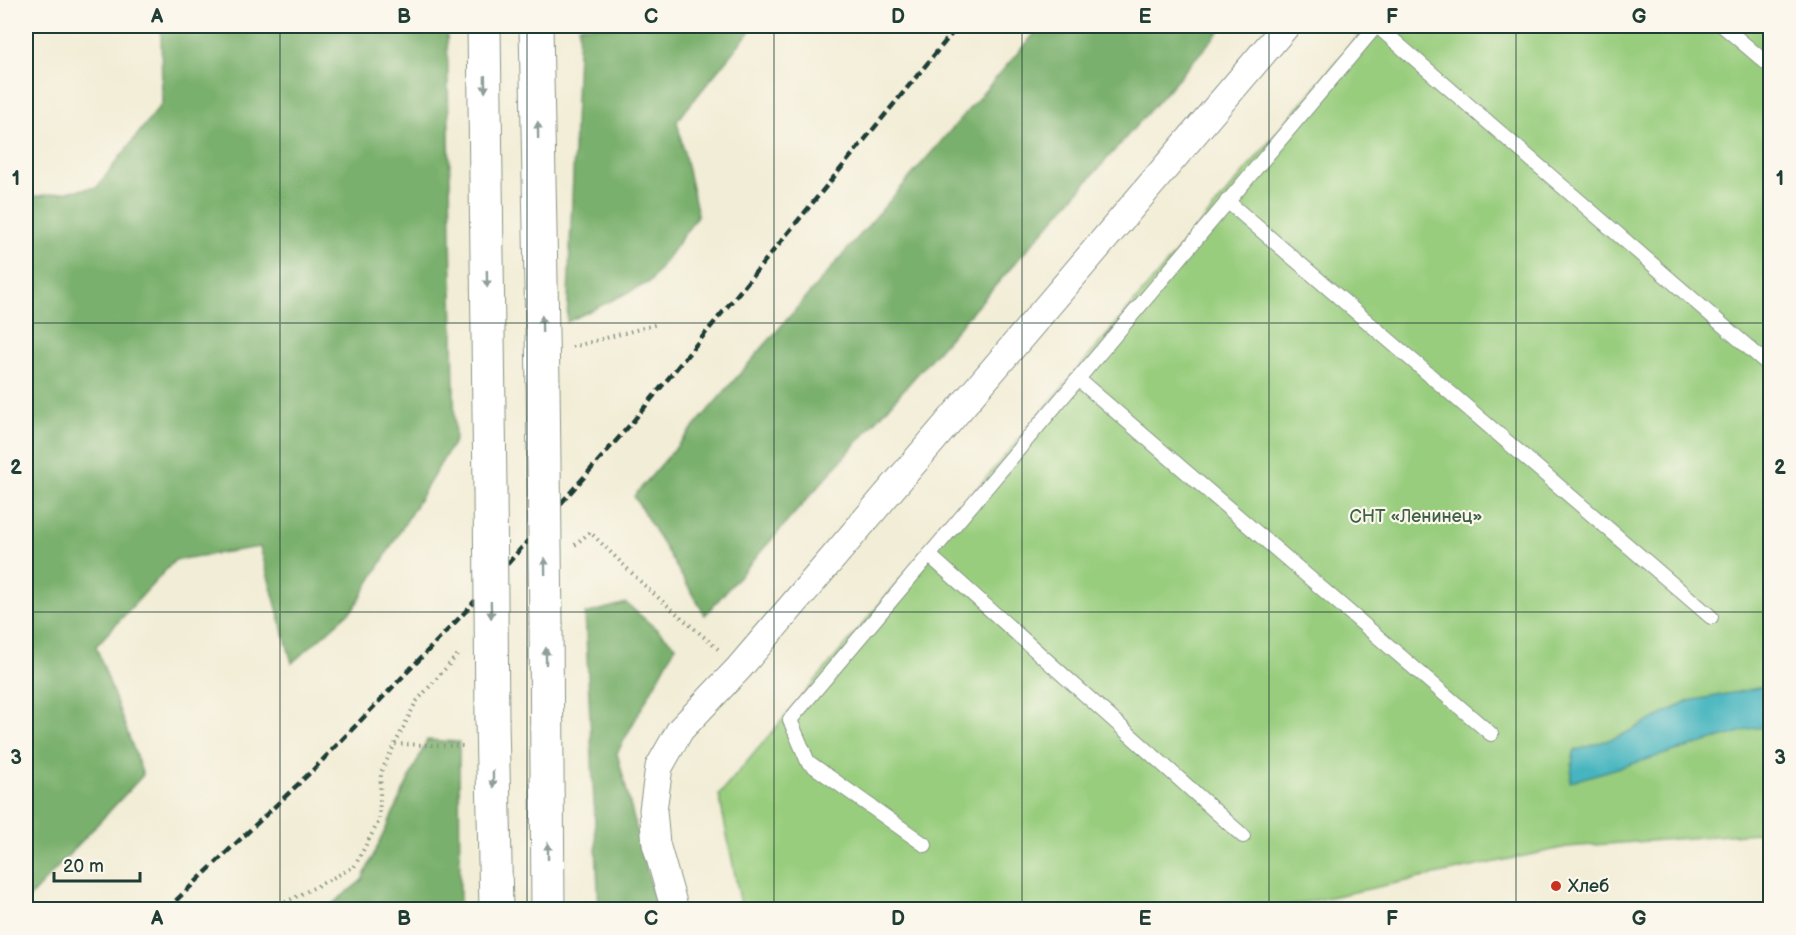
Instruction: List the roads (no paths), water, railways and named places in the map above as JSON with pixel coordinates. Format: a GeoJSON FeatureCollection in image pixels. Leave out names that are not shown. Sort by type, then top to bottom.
{"type":"FeatureCollection","features":[{"type":"Feature","properties":{"kind":"main road"},"geometry":{"type":"LineString","coordinates":[[484,26],[496,909]]}},
{"type":"Feature","properties":{"kind":"main road"},"geometry":{"type":"LineString","coordinates":[[536,26],[546,624],[548,909]]}},
{"type":"Feature","properties":{"kind":"street"},"geometry":{"type":"LineString","coordinates":[[675,909],[656,844],[653,810],[659,767],[680,730],[739,668],[1286,26]]}},
{"type":"Feature","properties":{"kind":"lane"},"geometry":{"type":"LineString","coordinates":[[925,845],[808,762],[790,720],[1376,26],[1770,366]]}},
{"type":"Feature","properties":{"kind":"lane"},"geometry":{"type":"LineString","coordinates":[[1723,26],[1770,66]]}},
{"type":"Feature","properties":{"kind":"lane"},"geometry":{"type":"LineString","coordinates":[[1227,201],[1711,617]]}},
{"type":"Feature","properties":{"kind":"lane"},"geometry":{"type":"LineString","coordinates":[[1078,379],[1491,734]]}},
{"type":"Feature","properties":{"kind":"lane"},"geometry":{"type":"LineString","coordinates":[[929,555],[1244,836]]}},
{"type":"Feature","properties":{"kind":"water"},"geometry":{"type":"Polygon","coordinates":[[[1770,686],[1770,727],[1754,728],[1570,782],[1574,751],[1620,736],[1689,701],[1770,686]]]}},
{"type":"Feature","properties":{"kind":"railway"},"geometry":{"type":"LineString","coordinates":[[166,910],[312,771],[465,612],[630,425],[958,26]]}},
{"type":"Feature","properties":{"kind":"place","name":"Хлеб"},"geometry":{"type":"Point","coordinates":[1556,886]}},
{"type":"Feature","properties":{"kind":"park label","name":"СНТ «Ленинец»"},"geometry":{"type":"Point","coordinates":[1416,516]}}]}
